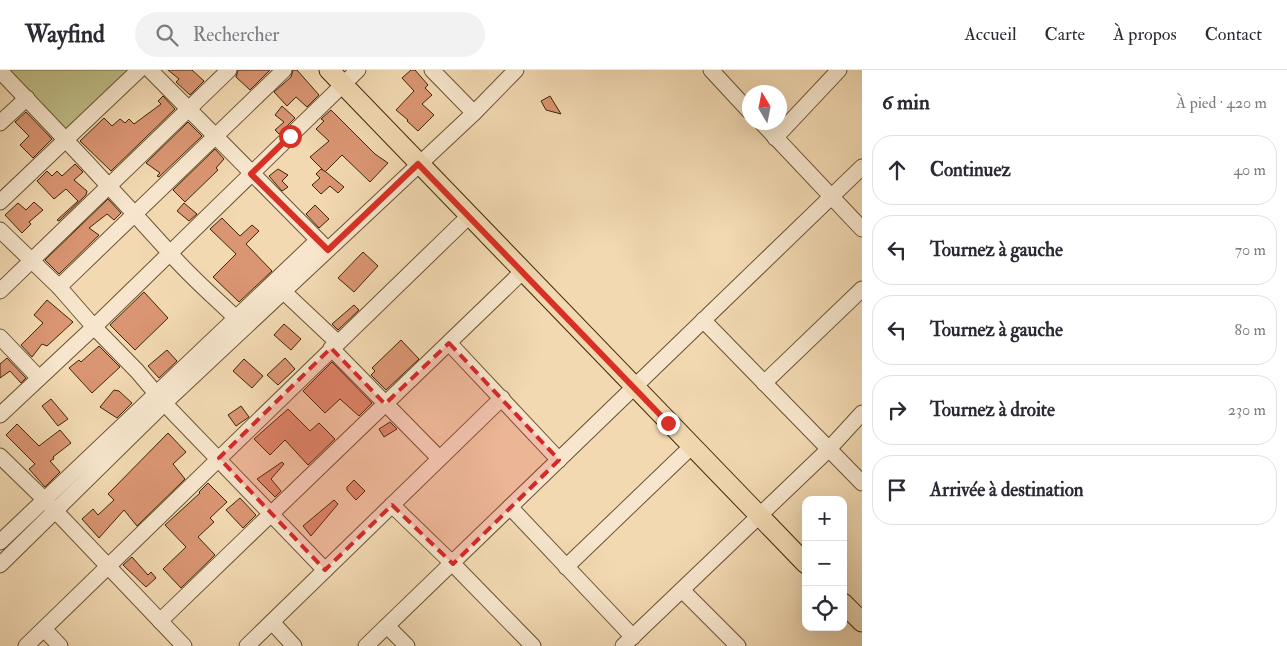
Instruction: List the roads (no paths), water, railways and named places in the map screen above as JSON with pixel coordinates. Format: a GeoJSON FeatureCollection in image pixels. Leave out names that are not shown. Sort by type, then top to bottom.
{"type":"FeatureCollection","features":[{"type":"Feature","properties":{"kind":"main road"},"geometry":{"type":"LineString","coordinates":[[329,70],[802,560]]}},
{"type":"Feature","properties":{"kind":"main road"},"geometry":{"type":"LineString","coordinates":[[847,607],[862,622]]}},
{"type":"Feature","properties":{"kind":"street"},"geometry":{"type":"LineString","coordinates":[[0,202],[139,70]]}},
{"type":"Feature","properties":{"kind":"street"},"geometry":{"type":"LineString","coordinates":[[150,70],[323,245]]}},
{"type":"Feature","properties":{"kind":"street"},"geometry":{"type":"LineString","coordinates":[[0,291],[229,70]]}},
{"type":"Feature","properties":{"kind":"street"},"geometry":{"type":"LineString","coordinates":[[59,288],[135,212],[284,70]]}},
{"type":"Feature","properties":{"kind":"street"},"geometry":{"type":"LineString","coordinates":[[0,415],[94,328],[358,70]]}},
{"type":"Feature","properties":{"kind":"street"},"geometry":{"type":"LineString","coordinates":[[432,70],[474,113]]}},
{"type":"Feature","properties":{"kind":"street"},"geometry":{"type":"LineString","coordinates":[[0,565],[50,505],[323,245],[418,164],[474,113],[516,70]]}},
{"type":"Feature","properties":{"kind":"street"},"geometry":{"type":"LineString","coordinates":[[711,70],[742,103]]}},
{"type":"Feature","properties":{"kind":"street"},"geometry":{"type":"LineString","coordinates":[[0,71],[27,98],[107,187],[135,212],[170,253],[241,323]]}},
{"type":"Feature","properties":{"kind":"street"},"geometry":{"type":"LineString","coordinates":[[775,138],[837,71]]}},
{"type":"Feature","properties":{"kind":"street"},"geometry":{"type":"LineString","coordinates":[[1,121],[27,98]]}},
{"type":"Feature","properties":{"kind":"street"},"geometry":{"type":"LineString","coordinates":[[768,130],[862,229]]}},
{"type":"Feature","properties":{"kind":"street"},"geometry":{"type":"LineString","coordinates":[[366,646],[862,168]]}},
{"type":"Feature","properties":{"kind":"street"},"geometry":{"type":"LineString","coordinates":[[26,646],[469,216]]}},
{"type":"Feature","properties":{"kind":"street"},"geometry":{"type":"LineString","coordinates":[[0,230],[59,288],[161,400],[325,570]]}},
{"type":"Feature","properties":{"kind":"street"},"geometry":{"type":"LineString","coordinates":[[241,323],[284,292],[323,245]]}},
{"type":"Feature","properties":{"kind":"street"},"geometry":{"type":"LineString","coordinates":[[160,621],[522,272]]}},
{"type":"Feature","properties":{"kind":"street"},"geometry":{"type":"LineString","coordinates":[[764,383],[862,289]]}},
{"type":"Feature","properties":{"kind":"street"},"geometry":{"type":"LineString","coordinates":[[284,292],[334,345],[385,404],[439,458]]}},
{"type":"Feature","properties":{"kind":"street"},"geometry":{"type":"LineString","coordinates":[[703,320],[862,483]]}},
{"type":"Feature","properties":{"kind":"street"},"geometry":{"type":"LineString","coordinates":[[0,337],[39,378]]}},
{"type":"Feature","properties":{"kind":"street"},"geometry":{"type":"LineString","coordinates":[[449,343],[559,460]]}},
{"type":"Feature","properties":{"kind":"street"},"geometry":{"type":"LineString","coordinates":[[246,646],[502,398]]}},
{"type":"Feature","properties":{"kind":"street"},"geometry":{"type":"LineString","coordinates":[[510,507],[566,567],[628,641],[828,450],[862,413]]}},
{"type":"Feature","properties":{"kind":"street"},"geometry":{"type":"LineString","coordinates":[[566,567],[691,447]]}},
{"type":"Feature","properties":{"kind":"street"},"geometry":{"type":"LineString","coordinates":[[0,456],[50,505],[184,646]]}},
{"type":"Feature","properties":{"kind":"street"},"geometry":{"type":"LineString","coordinates":[[0,542],[50,505]]}},
{"type":"Feature","properties":{"kind":"street"},"geometry":{"type":"LineString","coordinates":[[392,505],[533,646]]}},
{"type":"Feature","properties":{"kind":"street"},"geometry":{"type":"LineString","coordinates":[[682,590],[738,646]]}},
{"type":"Feature","properties":{"kind":"street"},"geometry":{"type":"LineString","coordinates":[[272,622],[294,646]]}},
{"type":"Feature","properties":{"kind":"street"},"geometry":{"type":"LineString","coordinates":[[387,626],[407,646]]}},
{"type":"Feature","properties":{"kind":"street"},"geometry":{"type":"LineString","coordinates":[[44,629],[60,646]]}}]}
